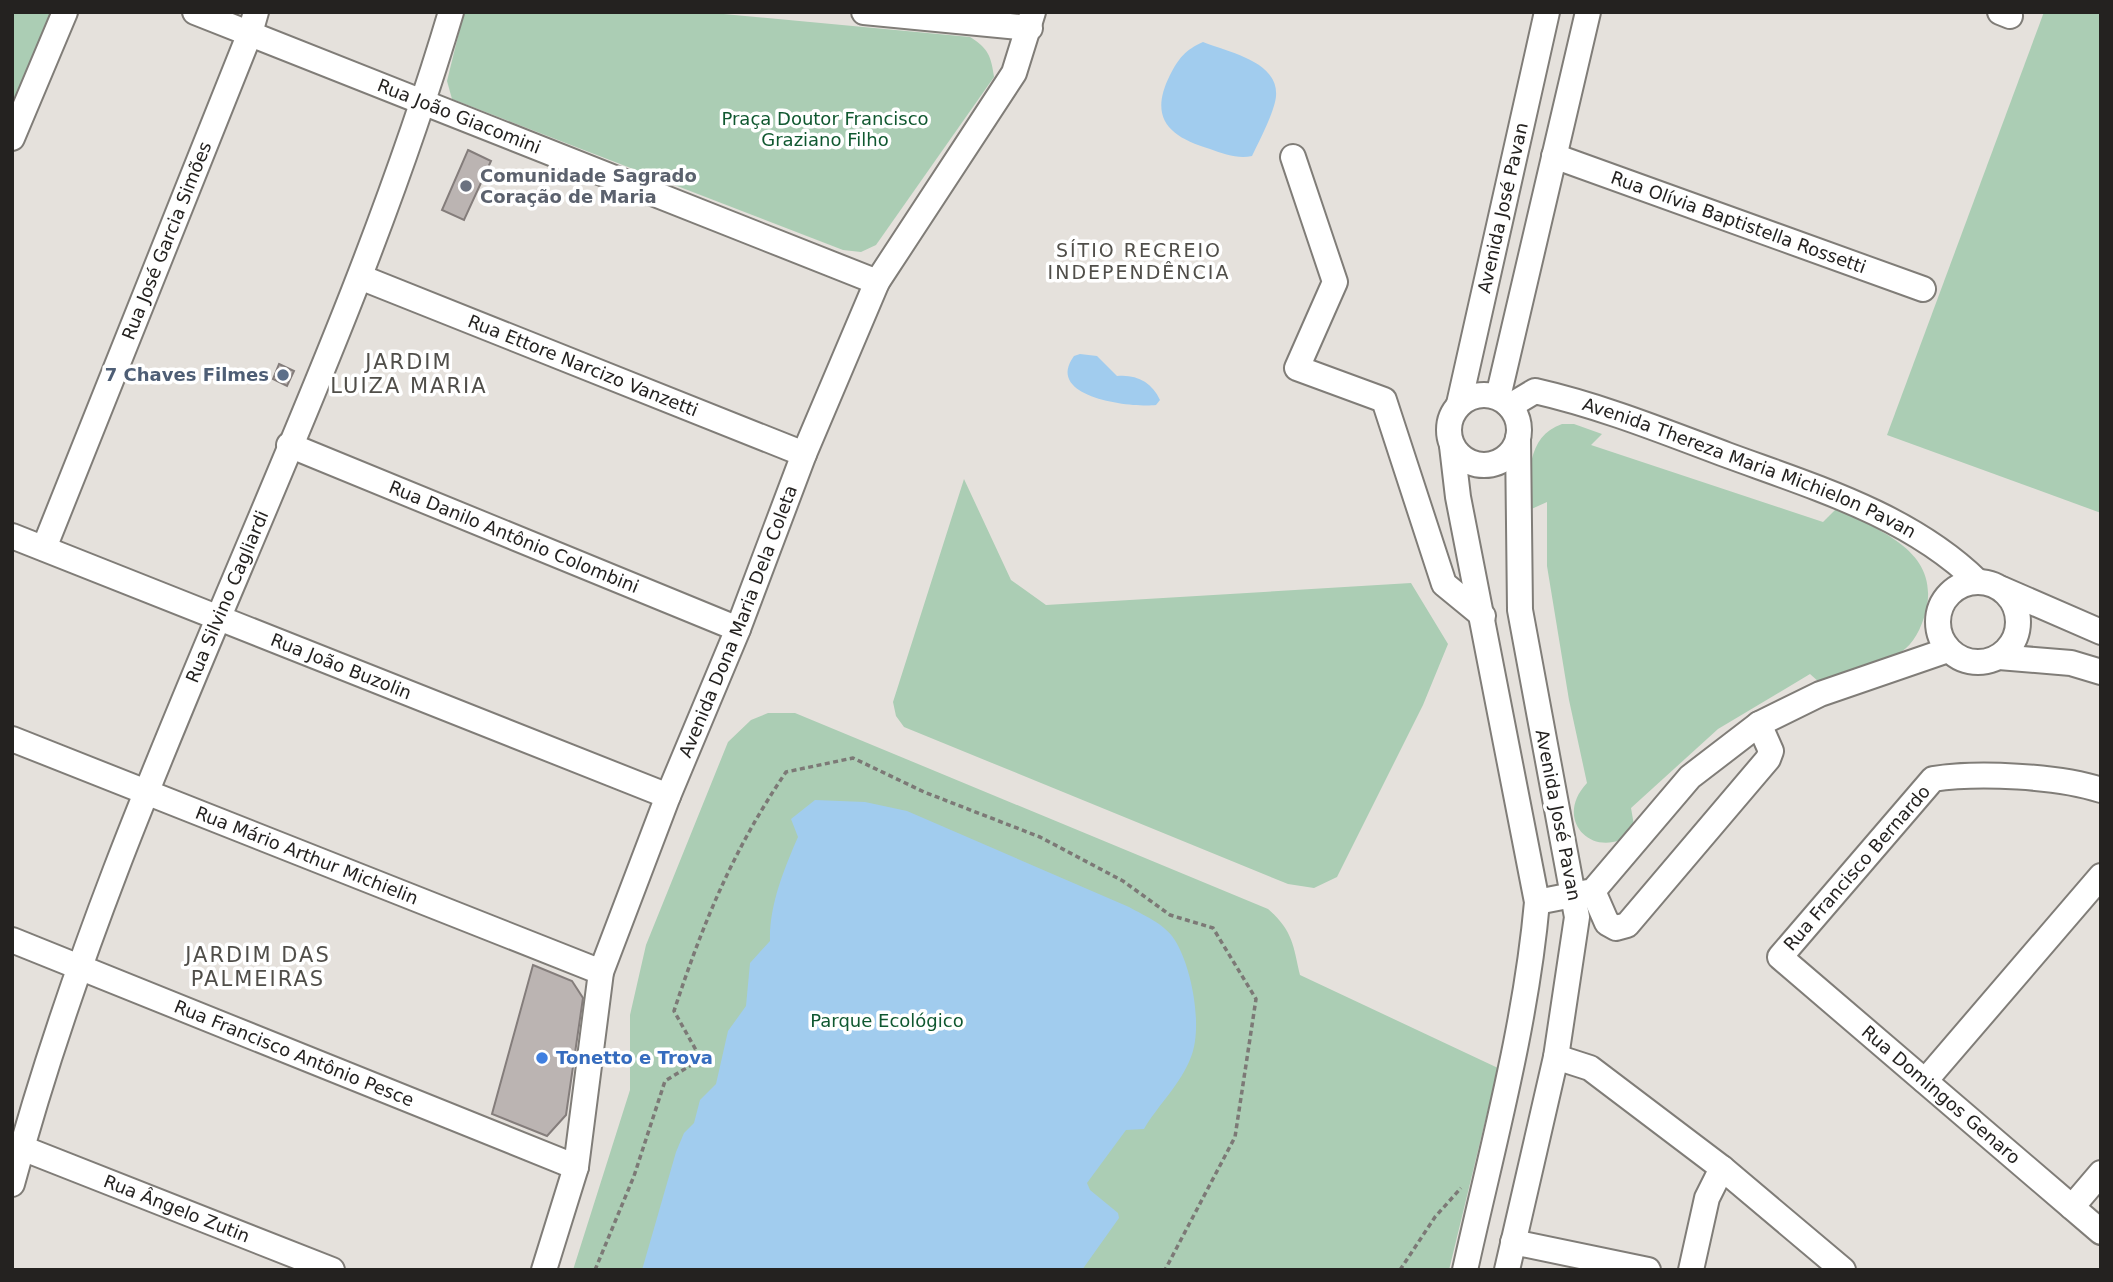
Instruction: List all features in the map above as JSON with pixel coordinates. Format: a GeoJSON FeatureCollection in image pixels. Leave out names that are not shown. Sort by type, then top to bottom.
{"type":"FeatureCollection","features":[{"type":"Feature","properties":{"kind":"street"},"geometry":{"type":"LineString","coordinates":[[12,138],[65,12]]}},
{"type":"Feature","properties":{"kind":"street","name":"Rua João Giacomini"},"geometry":{"type":"LineString","coordinates":[[195,12],[253,23],[424,102],[877,282]]}},
{"type":"Feature","properties":{"kind":"street","name":"Rua Silvino Cagliardi"},"geometry":{"type":"LineString","coordinates":[[12,1184],[17,1146],[78,966],[217,620],[360,277],[424,102],[451,12]]}},
{"type":"Feature","properties":{"kind":"street"},"geometry":{"type":"LineString","coordinates":[[864,12],[1032,20]]}},
{"type":"Feature","properties":{"kind":"street","name":"Avenida José Pavan"},"geometry":{"type":"LineString","coordinates":[[1459,404],[1547,12]]}},
{"type":"Feature","properties":{"kind":"street","name":"Avenida José Pavan"},"geometry":{"type":"LineString","coordinates":[[1504,401],[1554,156],[1588,12]]}},
{"type":"Feature","properties":{"kind":"street","name":"Avenida Dona Maria Dela Coleta"},"geometry":{"type":"LineString","coordinates":[[544,1270],[576,1167],[601,972],[668,796],[738,629],[804,454],[877,282],[1014,74],[1032,20]]}},
{"type":"Feature","properties":{"kind":"street","name":"Rua José Garcia Simões"},"geometry":{"type":"LineString","coordinates":[[44,548],[253,23]]}},
{"type":"Feature","properties":{"kind":"street","name":"Rua Olívia Baptistella Rossetti"},"geometry":{"type":"LineString","coordinates":[[1554,156],[1923,289]]}},
{"type":"Feature","properties":{"kind":"street"},"geometry":{"type":"LineString","coordinates":[[1293,157],[1335,282],[1297,368],[1384,400],[1444,584],[1483,616]]}},
{"type":"Feature","properties":{"kind":"street","name":"Rua Ettore Narcizo Vanzetti"},"geometry":{"type":"LineString","coordinates":[[360,277],[804,454]]}},
{"type":"Feature","properties":{"kind":"street","name":"Avenida Thereza Maria Michielon Pavan"},"geometry":{"type":"LineString","coordinates":[[1504,401],[1535,391],[1588,403],[1868,507],[1958,563],[1977,581]]}},
{"type":"Feature","properties":{"kind":"street"},"geometry":{"type":"LineString","coordinates":[[1477,395],[1504,401],[1519,427],[1518,438],[1505,458],[1494,464],[1470,462],[1452,446],[1449,424],[1459,404],[1477,395]]}},
{"type":"Feature","properties":{"kind":"street","name":"Avenida José Pavan"},"geometry":{"type":"LineString","coordinates":[[1507,1270],[1556,1057],[1577,917],[1584,893],[1534,696],[1520,610],[1518,438]]}},
{"type":"Feature","properties":{"kind":"street","name":"Rua Danilo Antônio Colombini"},"geometry":{"type":"LineString","coordinates":[[289,445],[738,629]]}},
{"type":"Feature","properties":{"kind":"street","name":"Avenida José Pavan"},"geometry":{"type":"LineString","coordinates":[[1452,446],[1458,497],[1537,902],[1531,967],[1521,1022],[1465,1270]]}},
{"type":"Feature","properties":{"kind":"street","name":"Rua João Buzolin"},"geometry":{"type":"LineString","coordinates":[[12,536],[217,620],[668,796]]}},
{"type":"Feature","properties":{"kind":"street"},"geometry":{"type":"LineString","coordinates":[[2101,632],[1977,581],[1952,590],[1944,600],[1937,625],[1948,650],[1972,662],[1999,657],[2071,663],[2101,672]]}},
{"type":"Feature","properties":{"kind":"street"},"geometry":{"type":"LineString","coordinates":[[1999,657],[2016,636],[2019,624],[2011,598],[2001,589]]}},
{"type":"Feature","properties":{"kind":"street"},"geometry":{"type":"LineString","coordinates":[[1537,902],[1584,893],[1690,777],[1759,724],[1820,694],[1948,650]]}},
{"type":"Feature","properties":{"kind":"street"},"geometry":{"type":"LineString","coordinates":[[1584,893],[1606,923],[1616,928],[1627,925],[1768,759],[1771,751],[1759,724]]}},
{"type":"Feature","properties":{"kind":"street","name":"Rua Mário Arthur Michielin"},"geometry":{"type":"LineString","coordinates":[[12,739],[601,972]]}},
{"type":"Feature","properties":{"kind":"street","name":"Rua Francisco Bernardo"},"geometry":{"type":"LineString","coordinates":[[1780,957],[1933,779],[1957,775],[2078,782],[2101,790]]}},
{"type":"Feature","properties":{"kind":"street"},"geometry":{"type":"LineString","coordinates":[[1925,1081],[2101,876]]}},
{"type":"Feature","properties":{"kind":"street","name":"Rua Francisco Antônio Pesce"},"geometry":{"type":"LineString","coordinates":[[12,940],[576,1167]]}},
{"type":"Feature","properties":{"kind":"street","name":"Rua Domingos Genaro"},"geometry":{"type":"LineString","coordinates":[[1780,957],[2101,1232]]}},
{"type":"Feature","properties":{"kind":"street"},"geometry":{"type":"LineString","coordinates":[[1556,1057],[1590,1068],[1722,1168],[1843,1270]]}},
{"type":"Feature","properties":{"kind":"street","name":"Rua Ângelo Zutin"},"geometry":{"type":"LineString","coordinates":[[17,1146],[332,1270]]}},
{"type":"Feature","properties":{"kind":"street"},"geometry":{"type":"LineString","coordinates":[[1691,1270],[1707,1198],[1722,1168]]}},
{"type":"Feature","properties":{"kind":"street"},"geometry":{"type":"LineString","coordinates":[[2072,1206],[2101,1173]]}},
{"type":"Feature","properties":{"kind":"street"},"geometry":{"type":"LineString","coordinates":[[1513,1242],[1648,1270]]}},
{"type":"Feature","properties":{"kind":"path"},"geometry":{"type":"LineString","coordinates":[[595,1270],[634,1176],[665,1081],[701,1059],[674,1011],[697,940],[750,824],[786,772],[853,758],[924,792],[1040,837],[1123,881],[1170,915],[1213,928],[1256,999],[1235,1137],[1165,1270]]}},
{"type":"Feature","properties":{"kind":"path"},"geometry":{"type":"LineString","coordinates":[[1400,1270],[1434,1217],[1462,1186]]}},
{"type":"Feature","properties":{"kind":"green space"},"geometry":{"type":"Polygon","coordinates":[[[12,12],[51,12],[12,106],[12,12]]]}},
{"type":"Feature","properties":{"kind":"green space","name":"Praça Doutor Francisco Graziano Filho"},"geometry":{"type":"Polygon","coordinates":[[[464,12],[702,12],[970,37],[988,53],[994,77],[876,245],[861,252],[843,250],[452,99],[447,81],[464,12]]]}},
{"type":"Feature","properties":{"kind":"green space"},"geometry":{"type":"Polygon","coordinates":[[[2044,12],[2101,12],[2101,513],[1887,435],[2044,12]]]}},
{"type":"Feature","properties":{"kind":"green space"},"geometry":{"type":"Polygon","coordinates":[[[1562,424],[1574,424],[1602,434],[1591,445],[1823,522],[1837,508],[1901,544],[1914,556],[1923,570],[1928,586],[1927,606],[1922,624],[1905,649],[1876,663],[1819,682],[1810,674],[1718,729],[1631,808],[1635,831],[1620,840],[1606,843],[1583,834],[1576,824],[1574,811],[1577,797],[1587,783],[1569,700],[1547,566],[1547,502],[1527,511],[1535,448],[1550,430],[1562,424]]]}},
{"type":"Feature","properties":{"kind":"green space"},"geometry":{"type":"Polygon","coordinates":[[[964,479],[1011,580],[1046,605],[1411,583],[1448,644],[1423,705],[1337,877],[1314,888],[1288,884],[904,727],[896,716],[893,702],[964,479]]]}},
{"type":"Feature","properties":{"kind":"green space","name":"Parque Ecológico"},"geometry":{"type":"Polygon","coordinates":[[[768,713],[795,713],[1268,909],[1287,932],[1300,975],[1498,1068],[1449,1270],[573,1270],[630,1090],[630,1015],[646,945],[728,742],[751,720],[768,713]]]}},
{"type":"Feature","properties":{"kind":"water"},"geometry":{"type":"Polygon","coordinates":[[[1203,42],[1261,66],[1275,84],[1273,110],[1252,156],[1231,155],[1184,139],[1174,132],[1162,115],[1164,90],[1173,69],[1187,51],[1203,42]]]}},
{"type":"Feature","properties":{"kind":"water"},"geometry":{"type":"Polygon","coordinates":[[[1074,356],[1097,356],[1117,376],[1131,376],[1143,380],[1153,388],[1160,400],[1156,405],[1129,405],[1080,391],[1070,382],[1068,370],[1074,356]]]}},
{"type":"Feature","properties":{"kind":"water"},"geometry":{"type":"Polygon","coordinates":[[[815,800],[865,802],[907,811],[1129,907],[1161,926],[1176,942],[1187,967],[1194,998],[1196,1030],[1191,1057],[1187,1067],[1144,1129],[1126,1130],[1087,1183],[1090,1190],[1118,1213],[1119,1218],[1082,1270],[642,1270],[676,1152],[684,1133],[694,1123],[700,1100],[716,1084],[728,1031],[746,1006],[750,963],[770,941],[775,901],[798,837],[791,819],[815,800]]]}},
{"type":"Feature","properties":{"kind":"building","name":"Comunidade Sagrado Coração de Maria"},"geometry":{"type":"Polygon","coordinates":[[[468,150],[491,161],[464,220],[442,210],[468,150]]]}},
{"type":"Feature","properties":{"kind":"building","name":"7 Chaves Filmes"},"geometry":{"type":"Polygon","coordinates":[[[279,364],[294,371],[287,386],[273,379],[279,364]]]}},
{"type":"Feature","properties":{"kind":"building","name":"Tonetto e Trova"},"geometry":{"type":"Polygon","coordinates":[[[533,965],[572,981],[583,998],[566,1115],[547,1136],[492,1114],[533,965]]]}},
{"type":"Feature","properties":{"kind":"place","name":"Comunidade Sagrado Coração de Maria"},"geometry":{"type":"Point","coordinates":[466,186]}},
{"type":"Feature","properties":{"kind":"place","name":"7 Chaves Filmes"},"geometry":{"type":"Point","coordinates":[283,375]}},
{"type":"Feature","properties":{"kind":"place","name":"Tonetto e Trova"},"geometry":{"type":"Point","coordinates":[542,1058]}},
{"type":"Feature","properties":{"kind":"district","name":"SÍTIO RECREIO INDEPENDÊNCIA"},"geometry":{"type":"Point","coordinates":[1139,261]}},
{"type":"Feature","properties":{"kind":"district","name":"JARDIM LUIZA MARIA"},"geometry":{"type":"Point","coordinates":[409,374]}},
{"type":"Feature","properties":{"kind":"district","name":"JARDIM DAS PALMEIRAS"},"geometry":{"type":"Point","coordinates":[258,967]}}]}
